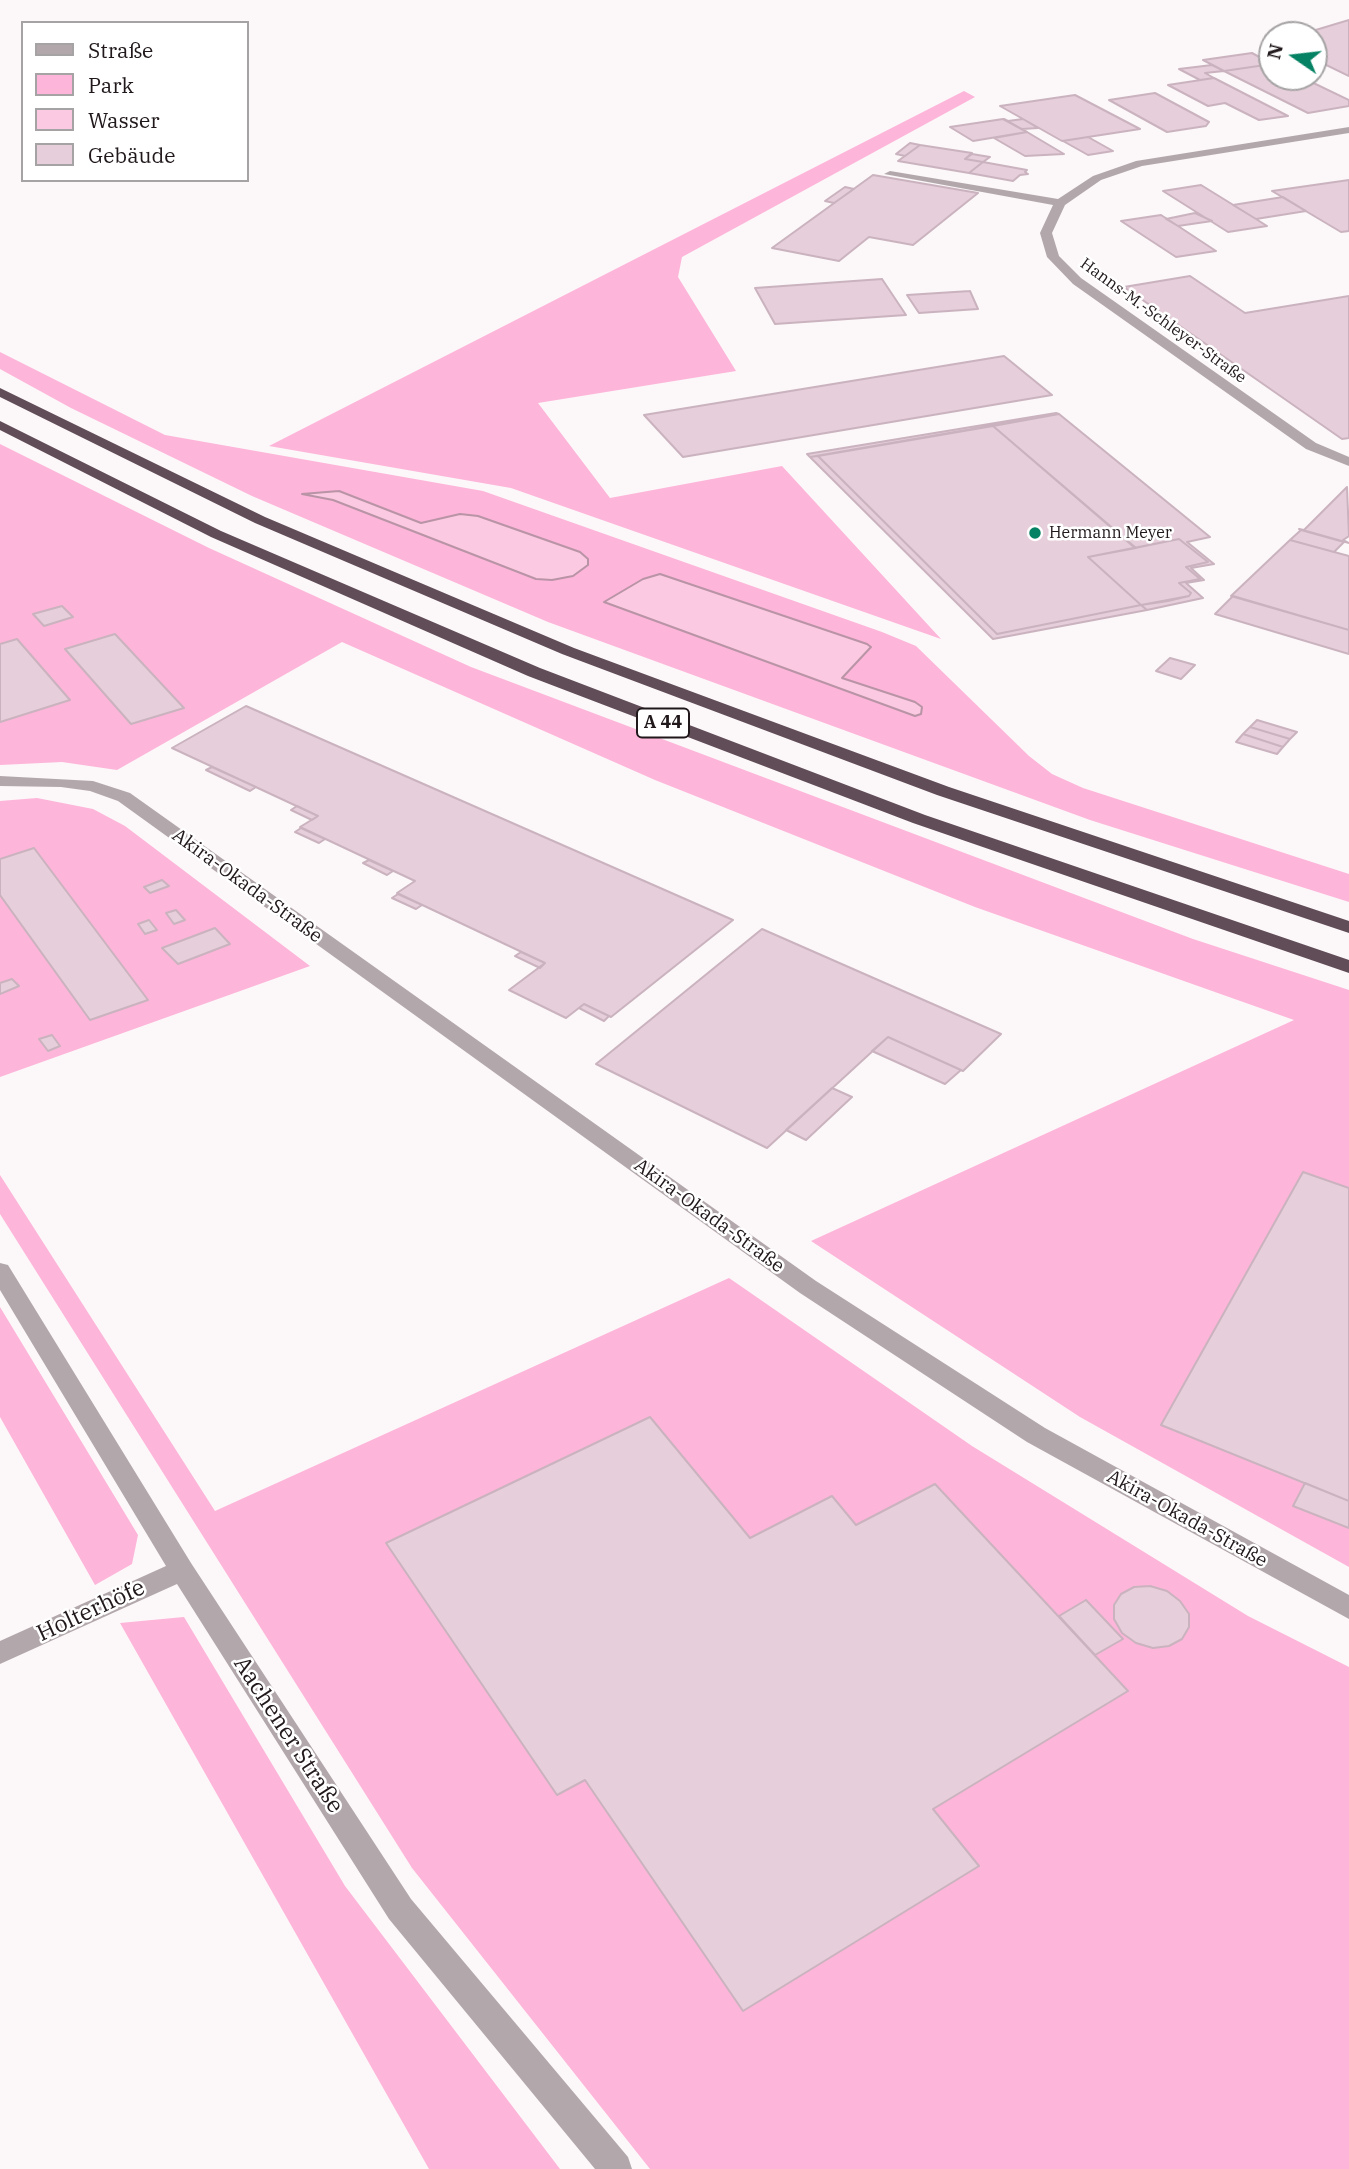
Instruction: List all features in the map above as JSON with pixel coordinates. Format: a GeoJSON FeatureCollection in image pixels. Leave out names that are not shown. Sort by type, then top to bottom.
{"type":"FeatureCollection","features":[{"type":"Feature","properties":{"kind":"highway","name":"A 44"},"geometry":{"type":"LineString","coordinates":[[0,391],[141,464],[260,520],[568,651],[930,786],[1349,928]]}},
{"type":"Feature","properties":{"kind":"highway","name":"A 44"},"geometry":{"type":"LineString","coordinates":[[0,425],[216,534],[546,677],[919,819],[1349,967]]}},
{"type":"Feature","properties":{"kind":"street"},"geometry":{"type":"LineString","coordinates":[[890,174],[1060,203],[1097,178],[1140,163],[1349,130]]}},
{"type":"Feature","properties":{"kind":"street","name":"Hanns-M.-Schleyer-Straße"},"geometry":{"type":"LineString","coordinates":[[1060,203],[1046,233],[1053,257],[1077,281],[1311,446],[1349,462]]}},
{"type":"Feature","properties":{"kind":"street","name":"Akira-Okada-Straße"},"geometry":{"type":"LineString","coordinates":[[0,781],[32,779],[93,786],[124,797],[808,1287],[1036,1435],[1349,1608]]}},
{"type":"Feature","properties":{"kind":"street","name":"Aachener Straße"},"geometry":{"type":"LineString","coordinates":[[0,1271],[182,1570],[400,1909],[616,2169]]}},
{"type":"Feature","properties":{"kind":"street","name":"Holterhöfe"},"geometry":{"type":"LineString","coordinates":[[0,1653],[182,1570]]}},
{"type":"Feature","properties":{"kind":"green space"},"geometry":{"type":"Polygon","coordinates":[[[964,91],[975,97],[682,257],[678,277],[736,371],[538,403],[610,498],[782,466],[941,639],[511,488],[269,446],[964,91]]]}},
{"type":"Feature","properties":{"kind":"green space"},"geometry":{"type":"Polygon","coordinates":[[[0,352],[165,435],[483,491],[882,632],[916,646],[1029,756],[1052,774],[1083,788],[1349,874],[1349,902],[1090,820],[548,622],[252,496],[71,408],[0,369],[0,352]],[[339,491],[302,494],[333,500],[433,538],[580,552],[478,516],[460,514],[421,523],[339,491]],[[604,602],[915,702],[841,678],[871,648],[604,602]]]}},
{"type":"Feature","properties":{"kind":"green space"},"geometry":{"type":"Polygon","coordinates":[[[0,444],[209,548],[471,667],[1193,939],[1349,990],[1349,1567],[1080,1417],[811,1241],[1294,1020],[975,907],[655,780],[342,642],[117,770],[62,762],[0,765],[0,444]]]}},
{"type":"Feature","properties":{"kind":"green space"},"geometry":{"type":"Polygon","coordinates":[[[37,798],[93,809],[125,826],[310,966],[0,1077],[0,801],[37,798]]]}},
{"type":"Feature","properties":{"kind":"green space"},"geometry":{"type":"Polygon","coordinates":[[[0,1175],[215,1511],[729,1278],[972,1446],[1248,1616],[1349,1667],[1349,2169],[650,2169],[412,1868],[0,1214],[0,1175]]]}},
{"type":"Feature","properties":{"kind":"green space"},"geometry":{"type":"Polygon","coordinates":[[[0,1307],[138,1535],[132,1564],[95,1585],[0,1417],[0,1307]]]}},
{"type":"Feature","properties":{"kind":"green space"},"geometry":{"type":"Polygon","coordinates":[[[184,1617],[345,1886],[560,2169],[429,2169],[120,1623],[184,1617]]]}},
{"type":"Feature","properties":{"kind":"water"},"geometry":{"type":"Polygon","coordinates":[[[339,491],[421,523],[460,514],[478,516],[580,552],[588,559],[588,565],[573,576],[552,580],[536,579],[333,500],[302,494],[339,491]]]}},
{"type":"Feature","properties":{"kind":"water"},"geometry":{"type":"Polygon","coordinates":[[[660,574],[867,644],[871,647],[842,678],[915,702],[922,707],[921,714],[915,716],[604,602],[643,579],[660,574]]]}},
{"type":"Feature","properties":{"kind":"building"},"geometry":{"type":"Polygon","coordinates":[[[1349,20],[1349,76],[1328,66],[1328,26],[1349,20]]]}},
{"type":"Feature","properties":{"kind":"building"},"geometry":{"type":"Polygon","coordinates":[[[1252,53],[1258,56],[1258,66],[1224,71],[1203,60],[1252,53]]]}},
{"type":"Feature","properties":{"kind":"building"},"geometry":{"type":"Polygon","coordinates":[[[1212,65],[1224,71],[1205,73],[1214,78],[1200,80],[1179,69],[1212,65]]]}},
{"type":"Feature","properties":{"kind":"building"},"geometry":{"type":"Polygon","coordinates":[[[1258,66],[1258,88],[1224,71],[1258,66]]]}},
{"type":"Feature","properties":{"kind":"building"},"geometry":{"type":"Polygon","coordinates":[[[1214,78],[1288,116],[1259,120],[1225,103],[1208,106],[1168,85],[1214,78]]]}},
{"type":"Feature","properties":{"kind":"building"},"geometry":{"type":"Polygon","coordinates":[[[1328,90],[1349,100],[1349,106],[1308,113],[1264,91],[1328,90]]]}},
{"type":"Feature","properties":{"kind":"building"},"geometry":{"type":"Polygon","coordinates":[[[1155,93],[1209,122],[1206,126],[1167,132],[1109,100],[1155,93]]]}},
{"type":"Feature","properties":{"kind":"building"},"geometry":{"type":"Polygon","coordinates":[[[1075,95],[1140,129],[1062,141],[1000,106],[1075,95]]]}},
{"type":"Feature","properties":{"kind":"building"},"geometry":{"type":"Polygon","coordinates":[[[1003,119],[1027,132],[973,141],[950,127],[1003,119]]]}},
{"type":"Feature","properties":{"kind":"building"},"geometry":{"type":"Polygon","coordinates":[[[1004,119],[1023,119],[1038,128],[1022,129],[1004,119]]]}},
{"type":"Feature","properties":{"kind":"building"},"geometry":{"type":"Polygon","coordinates":[[[1027,132],[1064,154],[1025,156],[994,138],[1027,132]]]}},
{"type":"Feature","properties":{"kind":"building"},"geometry":{"type":"Polygon","coordinates":[[[1088,137],[1113,151],[1088,155],[1063,141],[1088,137]]]}},
{"type":"Feature","properties":{"kind":"building"},"geometry":{"type":"Polygon","coordinates":[[[910,143],[920,145],[905,156],[896,154],[910,143]]]}},
{"type":"Feature","properties":{"kind":"building"},"geometry":{"type":"Polygon","coordinates":[[[920,145],[972,153],[965,159],[983,162],[969,173],[898,161],[920,145]]]}},
{"type":"Feature","properties":{"kind":"building"},"geometry":{"type":"Polygon","coordinates":[[[972,154],[990,157],[983,162],[965,159],[972,154]]]}},
{"type":"Feature","properties":{"kind":"building"},"geometry":{"type":"Polygon","coordinates":[[[983,162],[1027,170],[1025,172],[1028,174],[1020,175],[1013,181],[969,173],[983,162]]]}},
{"type":"Feature","properties":{"kind":"building"},"geometry":{"type":"Polygon","coordinates":[[[873,175],[978,193],[913,245],[869,237],[839,261],[772,248],[873,175]]]}},
{"type":"Feature","properties":{"kind":"building"},"geometry":{"type":"Polygon","coordinates":[[[1349,180],[1349,231],[1341,232],[1272,191],[1349,180]]]}},
{"type":"Feature","properties":{"kind":"building"},"geometry":{"type":"Polygon","coordinates":[[[1201,185],[1267,226],[1228,232],[1163,191],[1201,185]]]}},
{"type":"Feature","properties":{"kind":"building"},"geometry":{"type":"Polygon","coordinates":[[[845,187],[854,189],[834,203],[825,201],[845,187]]]}},
{"type":"Feature","properties":{"kind":"building"},"geometry":{"type":"Polygon","coordinates":[[[1283,197],[1306,211],[1256,219],[1233,205],[1283,197]]]}},
{"type":"Feature","properties":{"kind":"building"},"geometry":{"type":"Polygon","coordinates":[[[1195,213],[1212,221],[1178,226],[1166,219],[1195,213]]]}},
{"type":"Feature","properties":{"kind":"building"},"geometry":{"type":"Polygon","coordinates":[[[1161,215],[1216,251],[1176,257],[1121,221],[1161,215]]]}},
{"type":"Feature","properties":{"kind":"building"},"geometry":{"type":"Polygon","coordinates":[[[1190,276],[1245,313],[1349,296],[1349,438],[1342,439],[1124,287],[1190,276]]]}},
{"type":"Feature","properties":{"kind":"building"},"geometry":{"type":"Polygon","coordinates":[[[882,279],[906,315],[775,324],[755,288],[882,279]]]}},
{"type":"Feature","properties":{"kind":"building"},"geometry":{"type":"Polygon","coordinates":[[[970,291],[978,309],[919,313],[907,295],[970,291]]]}},
{"type":"Feature","properties":{"kind":"building"},"geometry":{"type":"Polygon","coordinates":[[[1004,356],[1052,395],[683,457],[644,415],[1004,356]]]}},
{"type":"Feature","properties":{"kind":"building"},"geometry":{"type":"Polygon","coordinates":[[[1059,414],[810,457],[807,454],[1059,414]]]}},
{"type":"Feature","properties":{"kind":"building"},"geometry":{"type":"Polygon","coordinates":[[[1059,414],[1210,537],[1187,542],[1214,564],[1191,568],[1204,580],[1186,583],[1203,598],[1147,610],[1141,605],[1189,596],[1191,593],[1179,583],[1200,579],[1186,567],[1208,562],[1179,539],[1135,548],[993,426],[1059,414]]]}},
{"type":"Feature","properties":{"kind":"building"},"geometry":{"type":"Polygon","coordinates":[[[993,426],[1136,548],[1088,557],[1141,605],[997,634],[818,456],[993,426]]]}},
{"type":"Feature","properties":{"kind":"building"},"geometry":{"type":"Polygon","coordinates":[[[818,456],[997,634],[1141,605],[1147,610],[993,639],[810,457],[818,456]]]}},
{"type":"Feature","properties":{"kind":"building"},"geometry":{"type":"Polygon","coordinates":[[[1347,487],[1349,536],[1343,540],[1349,543],[1299,529],[1304,530],[1347,487]]]}},
{"type":"Feature","properties":{"kind":"building"},"geometry":{"type":"Polygon","coordinates":[[[1301,530],[1344,542],[1334,552],[1290,540],[1301,530]]]}},
{"type":"Feature","properties":{"kind":"building"},"geometry":{"type":"Polygon","coordinates":[[[1179,539],[1208,562],[1186,567],[1200,579],[1179,583],[1191,593],[1189,596],[1168,601],[1141,605],[1088,557],[1179,539]]]}},
{"type":"Feature","properties":{"kind":"building"},"geometry":{"type":"Polygon","coordinates":[[[1290,540],[1349,556],[1349,630],[1231,596],[1290,540]]]}},
{"type":"Feature","properties":{"kind":"building"},"geometry":{"type":"Polygon","coordinates":[[[1233,596],[1349,630],[1349,654],[1215,614],[1233,596]]]}},
{"type":"Feature","properties":{"kind":"building"},"geometry":{"type":"Polygon","coordinates":[[[62,606],[73,617],[44,626],[33,614],[62,606]]]}},
{"type":"Feature","properties":{"kind":"building"},"geometry":{"type":"Polygon","coordinates":[[[115,634],[184,708],[131,724],[65,649],[115,634]]]}},
{"type":"Feature","properties":{"kind":"building"},"geometry":{"type":"Polygon","coordinates":[[[17,639],[70,700],[0,722],[0,644],[17,639]]]}},
{"type":"Feature","properties":{"kind":"building"},"geometry":{"type":"Polygon","coordinates":[[[1170,658],[1195,665],[1181,679],[1156,671],[1170,658]]]}},
{"type":"Feature","properties":{"kind":"building"},"geometry":{"type":"Polygon","coordinates":[[[246,706],[733,920],[611,1017],[584,1004],[566,1018],[509,990],[545,963],[397,893],[415,881],[300,827],[318,816],[172,748],[246,706]]]}},
{"type":"Feature","properties":{"kind":"building"},"geometry":{"type":"Polygon","coordinates":[[[1257,720],[1297,732],[1290,739],[1250,727],[1257,720]]]}},
{"type":"Feature","properties":{"kind":"building"},"geometry":{"type":"Polygon","coordinates":[[[1250,727],[1290,739],[1283,747],[1243,734],[1250,727]]]}},
{"type":"Feature","properties":{"kind":"building"},"geometry":{"type":"Polygon","coordinates":[[[1243,734],[1283,747],[1277,754],[1236,742],[1243,734]]]}},
{"type":"Feature","properties":{"kind":"building"},"geometry":{"type":"Polygon","coordinates":[[[212,767],[256,787],[250,791],[206,770],[212,767]]]}},
{"type":"Feature","properties":{"kind":"building"},"geometry":{"type":"Polygon","coordinates":[[[297,806],[318,816],[312,820],[291,810],[297,806]]]}},
{"type":"Feature","properties":{"kind":"building"},"geometry":{"type":"Polygon","coordinates":[[[301,828],[325,839],[319,843],[295,832],[301,828]]]}},
{"type":"Feature","properties":{"kind":"building"},"geometry":{"type":"Polygon","coordinates":[[[34,848],[148,1000],[90,1020],[0,895],[0,859],[34,848]]]}},
{"type":"Feature","properties":{"kind":"building"},"geometry":{"type":"Polygon","coordinates":[[[369,860],[393,871],[387,875],[363,863],[369,860]]]}},
{"type":"Feature","properties":{"kind":"building"},"geometry":{"type":"Polygon","coordinates":[[[162,880],[169,886],[150,893],[144,887],[162,880]]]}},
{"type":"Feature","properties":{"kind":"building"},"geometry":{"type":"Polygon","coordinates":[[[398,894],[422,905],[416,909],[392,898],[398,894]]]}},
{"type":"Feature","properties":{"kind":"building"},"geometry":{"type":"Polygon","coordinates":[[[176,910],[185,920],[174,924],[166,913],[176,910]]]}},
{"type":"Feature","properties":{"kind":"building"},"geometry":{"type":"Polygon","coordinates":[[[149,920],[157,930],[145,934],[138,924],[149,920]]]}},
{"type":"Feature","properties":{"kind":"building"},"geometry":{"type":"Polygon","coordinates":[[[215,928],[230,944],[178,964],[162,948],[215,928]]]}},
{"type":"Feature","properties":{"kind":"building"},"geometry":{"type":"Polygon","coordinates":[[[762,929],[1001,1034],[963,1071],[888,1037],[767,1148],[596,1064],[762,929]]]}},
{"type":"Feature","properties":{"kind":"building"},"geometry":{"type":"Polygon","coordinates":[[[521,952],[545,963],[540,968],[515,956],[521,952]]]}},
{"type":"Feature","properties":{"kind":"building"},"geometry":{"type":"Polygon","coordinates":[[[12,979],[19,986],[0,994],[0,983],[12,979]]]}},
{"type":"Feature","properties":{"kind":"building"},"geometry":{"type":"Polygon","coordinates":[[[584,1004],[609,1016],[604,1021],[579,1008],[584,1004]]]}},
{"type":"Feature","properties":{"kind":"building"},"geometry":{"type":"Polygon","coordinates":[[[52,1035],[60,1046],[48,1051],[39,1039],[52,1035]]]}},
{"type":"Feature","properties":{"kind":"building"},"geometry":{"type":"Polygon","coordinates":[[[888,1037],[961,1070],[945,1084],[872,1051],[888,1037]]]}},
{"type":"Feature","properties":{"kind":"building"},"geometry":{"type":"Polygon","coordinates":[[[832,1088],[852,1097],[806,1140],[786,1130],[832,1088]]]}},
{"type":"Feature","properties":{"kind":"building"},"geometry":{"type":"Polygon","coordinates":[[[1303,1172],[1349,1188],[1349,1501],[1161,1425],[1303,1172]]]}},
{"type":"Feature","properties":{"kind":"building"},"geometry":{"type":"Polygon","coordinates":[[[650,1417],[750,1538],[832,1496],[856,1525],[935,1484],[1128,1691],[933,1809],[979,1866],[743,2011],[585,1780],[557,1795],[386,1543],[650,1417]]]}},
{"type":"Feature","properties":{"kind":"building"},"geometry":{"type":"Polygon","coordinates":[[[1305,1483],[1349,1501],[1349,1528],[1293,1506],[1305,1483]]]}},
{"type":"Feature","properties":{"kind":"building"},"geometry":{"type":"Polygon","coordinates":[[[1150,1586],[1167,1591],[1180,1601],[1189,1614],[1189,1627],[1182,1639],[1169,1646],[1153,1648],[1136,1643],[1122,1633],[1114,1619],[1114,1605],[1121,1594],[1134,1587],[1150,1586]]]}},
{"type":"Feature","properties":{"kind":"building"},"geometry":{"type":"Polygon","coordinates":[[[1086,1600],[1123,1639],[1095,1655],[1059,1616],[1086,1600]]]}},
{"type":"Feature","properties":{"kind":"place","name":"Hermann Meyer"},"geometry":{"type":"Point","coordinates":[1035,533]}}]}
